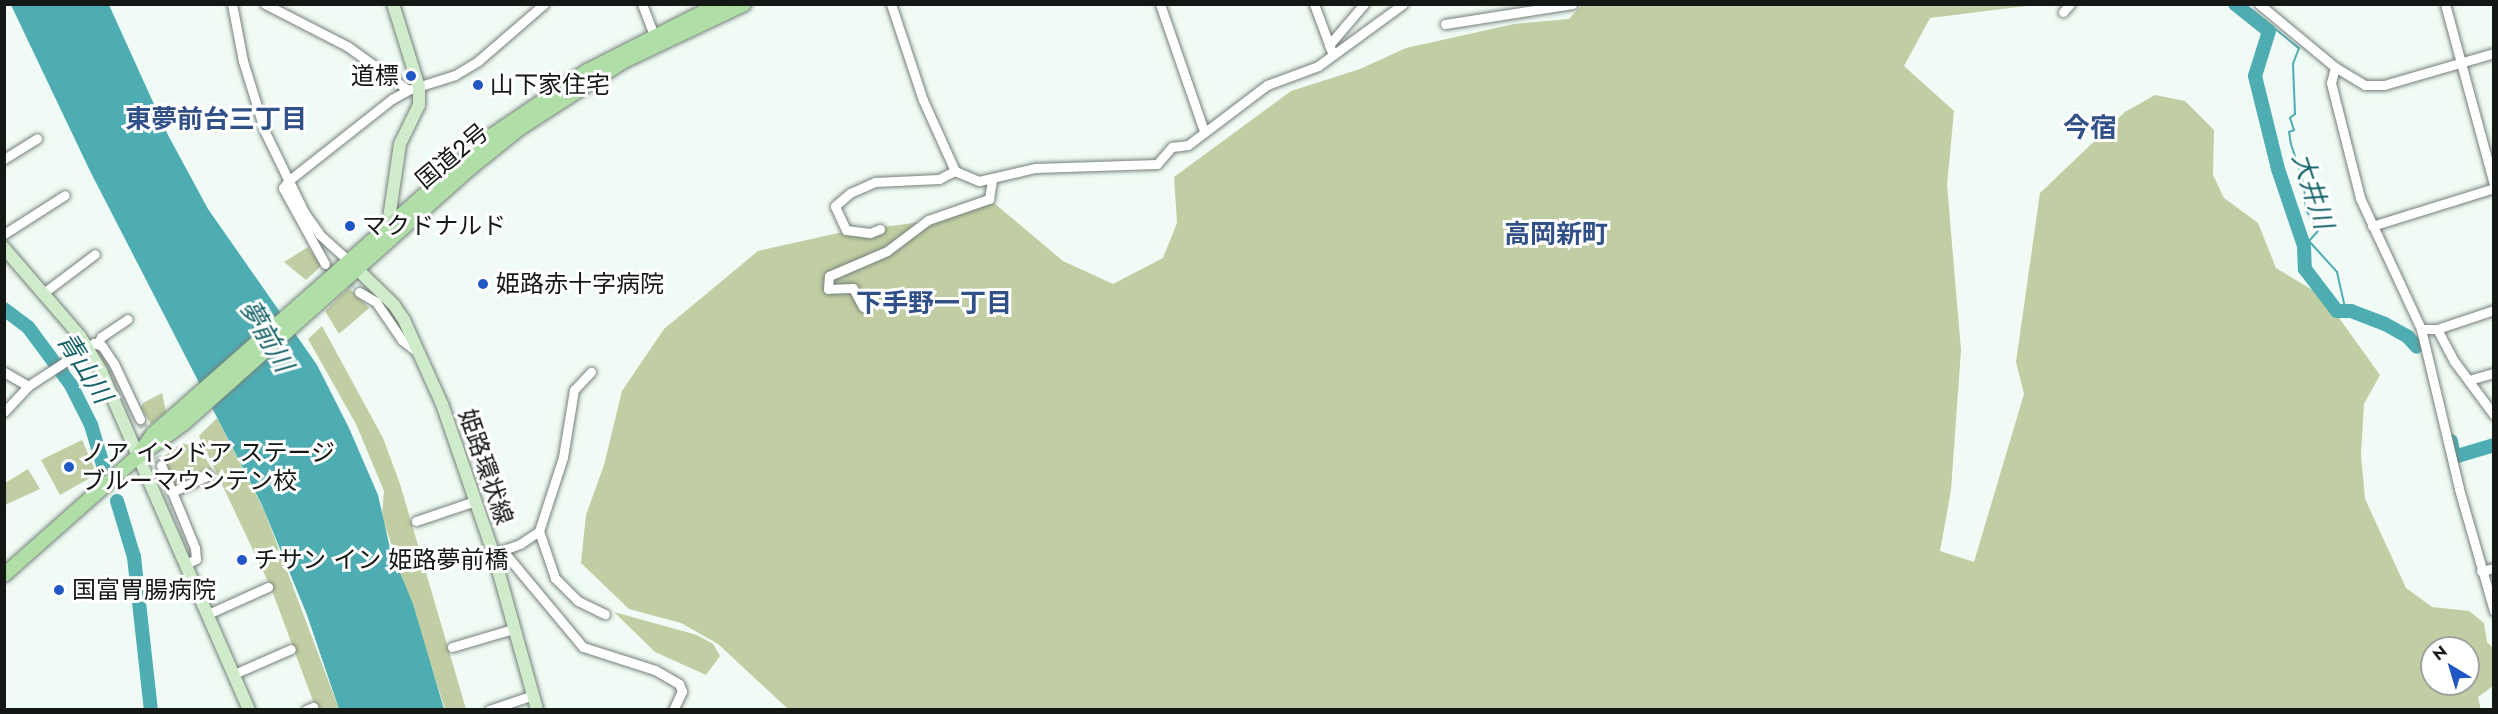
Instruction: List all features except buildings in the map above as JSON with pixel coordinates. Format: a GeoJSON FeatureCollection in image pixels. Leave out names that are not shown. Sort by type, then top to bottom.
{"type":"FeatureCollection","features":[{"type":"Feature","properties":{"kind":"highway","name":"国道2号"},"geometry":{"type":"LineString","coordinates":[[353,265],[396,220],[533,104],[654,35],[719,4]]}},
{"type":"Feature","properties":{"kind":"highway","name":"国道2号"},"geometry":{"type":"LineString","coordinates":[[4,575],[138,456],[153,434],[181,417],[353,265],[476,163],[570,93],[622,62],[744,4]]}},
{"type":"Feature","properties":{"kind":"main road"},"geometry":{"type":"LineString","coordinates":[[393,4],[419,105],[400,144],[390,212],[396,220]]}},
{"type":"Feature","properties":{"kind":"main road"},"geometry":{"type":"LineString","coordinates":[[4,248],[42,294],[93,345],[138,456],[249,710]]}},
{"type":"Feature","properties":{"kind":"main road","name":"姫路環状線"},"geometry":{"type":"LineString","coordinates":[[353,265],[394,305],[442,404],[475,501],[498,552],[513,629],[537,710]]}},
{"type":"Feature","properties":{"kind":"street"},"geometry":{"type":"LineString","coordinates":[[232,4],[253,99],[288,180],[320,235],[353,265]]}},
{"type":"Feature","properties":{"kind":"street"},"geometry":{"type":"LineString","coordinates":[[266,4],[347,46],[413,88]]}},
{"type":"Feature","properties":{"kind":"street"},"geometry":{"type":"LineString","coordinates":[[325,264],[283,188],[288,180],[413,88],[455,75],[478,61],[544,4]]}},
{"type":"Feature","properties":{"kind":"street"},"geometry":{"type":"LineString","coordinates":[[642,4],[654,35]]}},
{"type":"Feature","properties":{"kind":"street"},"geometry":{"type":"LineString","coordinates":[[891,4],[923,100],[955,171],[963,178],[979,181],[1035,168],[1157,164],[1172,147],[1188,145],[1267,85],[1318,66],[1403,4]]}},
{"type":"Feature","properties":{"kind":"street"},"geometry":{"type":"LineString","coordinates":[[1160,4],[1204,131]]}},
{"type":"Feature","properties":{"kind":"street"},"geometry":{"type":"LineString","coordinates":[[1314,4],[1333,55]]}},
{"type":"Feature","properties":{"kind":"street"},"geometry":{"type":"LineString","coordinates":[[1329,45],[1364,4]]}},
{"type":"Feature","properties":{"kind":"street"},"geometry":{"type":"LineString","coordinates":[[1445,24],[1572,4]]}},
{"type":"Feature","properties":{"kind":"street"},"geometry":{"type":"LineString","coordinates":[[2259,4],[2335,67],[2365,85],[2384,85],[2493,53]]}},
{"type":"Feature","properties":{"kind":"street"},"geometry":{"type":"LineString","coordinates":[[2372,226],[2493,186],[2489,151],[2445,4]]}},
{"type":"Feature","properties":{"kind":"street"},"geometry":{"type":"LineString","coordinates":[[2335,67],[2331,83],[2357,188],[2372,226],[2421,329],[2481,571],[2493,606]]}},
{"type":"Feature","properties":{"kind":"street"},"geometry":{"type":"LineString","coordinates":[[4,159],[37,138]]}},
{"type":"Feature","properties":{"kind":"street"},"geometry":{"type":"LineString","coordinates":[[880,229],[870,233],[846,230],[835,206],[850,193],[875,183],[927,180],[955,171]]}},
{"type":"Feature","properties":{"kind":"street"},"geometry":{"type":"LineString","coordinates":[[863,307],[853,288],[828,289],[829,276],[887,251],[928,220],[989,198],[992,179]]}},
{"type":"Feature","properties":{"kind":"street"},"geometry":{"type":"LineString","coordinates":[[4,234],[65,195]]}},
{"type":"Feature","properties":{"kind":"street"},"geometry":{"type":"LineString","coordinates":[[42,294],[95,254]]}},
{"type":"Feature","properties":{"kind":"street"},"geometry":{"type":"LineString","coordinates":[[359,292],[376,302],[402,340],[416,351]]}},
{"type":"Feature","properties":{"kind":"street"},"geometry":{"type":"LineString","coordinates":[[2421,329],[2437,329],[2493,310]]}},
{"type":"Feature","properties":{"kind":"street"},"geometry":{"type":"LineString","coordinates":[[4,412],[28,386],[93,345],[128,319]]}},
{"type":"Feature","properties":{"kind":"street"},"geometry":{"type":"LineString","coordinates":[[2437,329],[2493,415]]}},
{"type":"Feature","properties":{"kind":"street"},"geometry":{"type":"LineString","coordinates":[[93,345],[114,364],[141,419]]}},
{"type":"Feature","properties":{"kind":"street"},"geometry":{"type":"LineString","coordinates":[[4,372],[28,386]]}},
{"type":"Feature","properties":{"kind":"street"},"geometry":{"type":"LineString","coordinates":[[591,372],[574,390],[563,458],[539,531],[555,578],[578,601],[605,614]]}},
{"type":"Feature","properties":{"kind":"street"},"geometry":{"type":"LineString","coordinates":[[2469,380],[2493,373]]}},
{"type":"Feature","properties":{"kind":"street"},"geometry":{"type":"LineString","coordinates":[[161,465],[195,548],[196,559],[186,564]]}},
{"type":"Feature","properties":{"kind":"street"},"geometry":{"type":"LineString","coordinates":[[172,492],[209,475]]}},
{"type":"Feature","properties":{"kind":"street"},"geometry":{"type":"LineString","coordinates":[[416,521],[475,501]]}},
{"type":"Feature","properties":{"kind":"street"},"geometry":{"type":"LineString","coordinates":[[539,531],[498,552],[583,647],[655,670],[679,684],[682,692],[673,710]]}},
{"type":"Feature","properties":{"kind":"street"},"geometry":{"type":"LineString","coordinates":[[2481,571],[2493,568]]}},
{"type":"Feature","properties":{"kind":"street"},"geometry":{"type":"LineString","coordinates":[[208,614],[268,587]]}},
{"type":"Feature","properties":{"kind":"street"},"geometry":{"type":"LineString","coordinates":[[452,647],[513,629]]}},
{"type":"Feature","properties":{"kind":"street"},"geometry":{"type":"LineString","coordinates":[[234,674],[291,649]]}},
{"type":"Feature","properties":{"kind":"street"},"geometry":{"type":"LineString","coordinates":[[489,710],[533,695]]}},
{"type":"Feature","properties":{"kind":"green space"},"geometry":{"type":"Polygon","coordinates":[[[1582,5],[2034,5],[1930,18],[1904,66],[1954,111],[1947,185],[1961,350],[1951,490],[1940,551],[1974,562],[2024,394],[2016,362],[2040,193],[2125,112],[2155,95],[2185,101],[2214,130],[2213,175],[2224,198],[2258,223],[2276,268],[2324,297],[2380,375],[2364,404],[2361,454],[2365,499],[2406,588],[2432,607],[2469,611],[2484,623],[2487,642],[2493,648],[2493,686],[2480,696],[2480,636],[2420,636],[2420,696],[2479,696],[2481,710],[788,709],[718,644],[681,623],[629,609],[581,563],[586,515],[604,465],[622,391],[664,329],[758,251],[843,232],[946,219],[994,203],[1063,261],[1113,284],[1163,258],[1177,223],[1174,177],[1291,91],[1360,69],[1406,48],[1514,24],[1569,19],[1582,5]]]}},
{"type":"Feature","properties":{"kind":"green space"},"geometry":{"type":"Polygon","coordinates":[[[308,247],[321,266],[306,280],[284,262],[308,247]]]}},
{"type":"Feature","properties":{"kind":"green space"},"geometry":{"type":"Polygon","coordinates":[[[349,288],[369,308],[339,334],[325,311],[349,288]]]}},
{"type":"Feature","properties":{"kind":"green space"},"geometry":{"type":"Polygon","coordinates":[[[322,326],[383,438],[400,484],[466,709],[445,709],[382,516],[384,491],[356,424],[308,339],[322,326]]]}},
{"type":"Feature","properties":{"kind":"green space"},"geometry":{"type":"Polygon","coordinates":[[[162,393],[166,412],[151,424],[141,408],[143,403],[162,393]]]}},
{"type":"Feature","properties":{"kind":"green space"},"geometry":{"type":"Polygon","coordinates":[[[217,418],[264,510],[339,709],[316,709],[271,588],[199,436],[217,418]]]}},
{"type":"Feature","properties":{"kind":"green space","name":"ノア インドア ステージ ブルーマウンテン校"},"geometry":{"type":"Polygon","coordinates":[[[82,440],[97,474],[60,495],[41,460],[82,440]]]}},
{"type":"Feature","properties":{"kind":"green space"},"geometry":{"type":"Polygon","coordinates":[[[182,443],[200,449],[212,469],[174,487],[164,456],[182,443]]]}},
{"type":"Feature","properties":{"kind":"green space","name":"ノア インドア ステージ ブルーマウンテン校"},"geometry":{"type":"Polygon","coordinates":[[[28,469],[40,489],[5,505],[5,483],[28,469]]]}},
{"type":"Feature","properties":{"kind":"green space"},"geometry":{"type":"Polygon","coordinates":[[[614,612],[697,635],[713,644],[720,656],[706,675],[655,652],[614,612]]]}},
{"type":"Feature","properties":{"kind":"water","name":"夢前川"},"geometry":{"type":"Polygon","coordinates":[[[11,5],[109,5],[168,135],[208,209],[317,365],[349,428],[378,495],[390,548],[413,604],[444,709],[339,709],[307,615],[262,505],[90,171],[11,5]]]}},
{"type":"Feature","properties":{"kind":"waterway","name":"大井川"},"geometry":{"type":"LineString","coordinates":[[2235,4],[2269,31],[2255,76],[2278,169],[2304,246],[2305,269],[2337,311],[2351,311],[2385,324],[2408,337],[2417,347]]}},
{"type":"Feature","properties":{"kind":"waterway"},"geometry":{"type":"LineString","coordinates":[[2274,28],[2299,48],[2293,64],[2295,114],[2290,118],[2294,130],[2289,132],[2291,144],[2304,184],[2306,210],[2318,231],[2309,241],[2337,272],[2346,312]]}},
{"type":"Feature","properties":{"kind":"waterway","name":"青山川"},"geometry":{"type":"LineString","coordinates":[[4,309],[28,327],[71,385],[91,425],[103,465]]}},
{"type":"Feature","properties":{"kind":"waterway","name":"大井川"},"geometry":{"type":"LineString","coordinates":[[2451,441],[2454,457],[2494,445]]}},
{"type":"Feature","properties":{"kind":"waterway","name":"青山川"},"geometry":{"type":"LineString","coordinates":[[117,501],[134,557],[151,710]]}},
{"type":"Feature","properties":{"kind":"tunnel"},"geometry":{"type":"LineString","coordinates":[[325,264],[359,292]]}},
{"type":"Feature","properties":{"kind":"tunnel"},"geometry":{"type":"LineString","coordinates":[[140,419],[161,465]]}},
{"type":"Feature","properties":{"kind":"place","name":"道標"},"geometry":{"type":"Point","coordinates":[411,76]}},
{"type":"Feature","properties":{"kind":"place","name":"山下家住宅"},"geometry":{"type":"Point","coordinates":[478,85]}},
{"type":"Feature","properties":{"kind":"place","name":"マクドナルド"},"geometry":{"type":"Point","coordinates":[350,226]}},
{"type":"Feature","properties":{"kind":"place","name":"姫路赤十字病院"},"geometry":{"type":"Point","coordinates":[483,284]}},
{"type":"Feature","properties":{"kind":"place","name":"ノア インドア ステージ ブルーマウンテン校"},"geometry":{"type":"Point","coordinates":[69,467]}},
{"type":"Feature","properties":{"kind":"place","name":"チサン イン 姫路夢前橋"},"geometry":{"type":"Point","coordinates":[242,560]}},
{"type":"Feature","properties":{"kind":"place","name":"国富胃腸病院"},"geometry":{"type":"Point","coordinates":[59,590]}},
{"type":"Feature","properties":{"kind":"district","name":"東夢前台三丁目"},"geometry":{"type":"Point","coordinates":[216,120]}},
{"type":"Feature","properties":{"kind":"district","name":"今宿"},"geometry":{"type":"Point","coordinates":[2090,128]}},
{"type":"Feature","properties":{"kind":"district","name":"高岡新町"},"geometry":{"type":"Point","coordinates":[1556,235]}},
{"type":"Feature","properties":{"kind":"district","name":"下手野一丁目"},"geometry":{"type":"Point","coordinates":[934,304]}}]}
